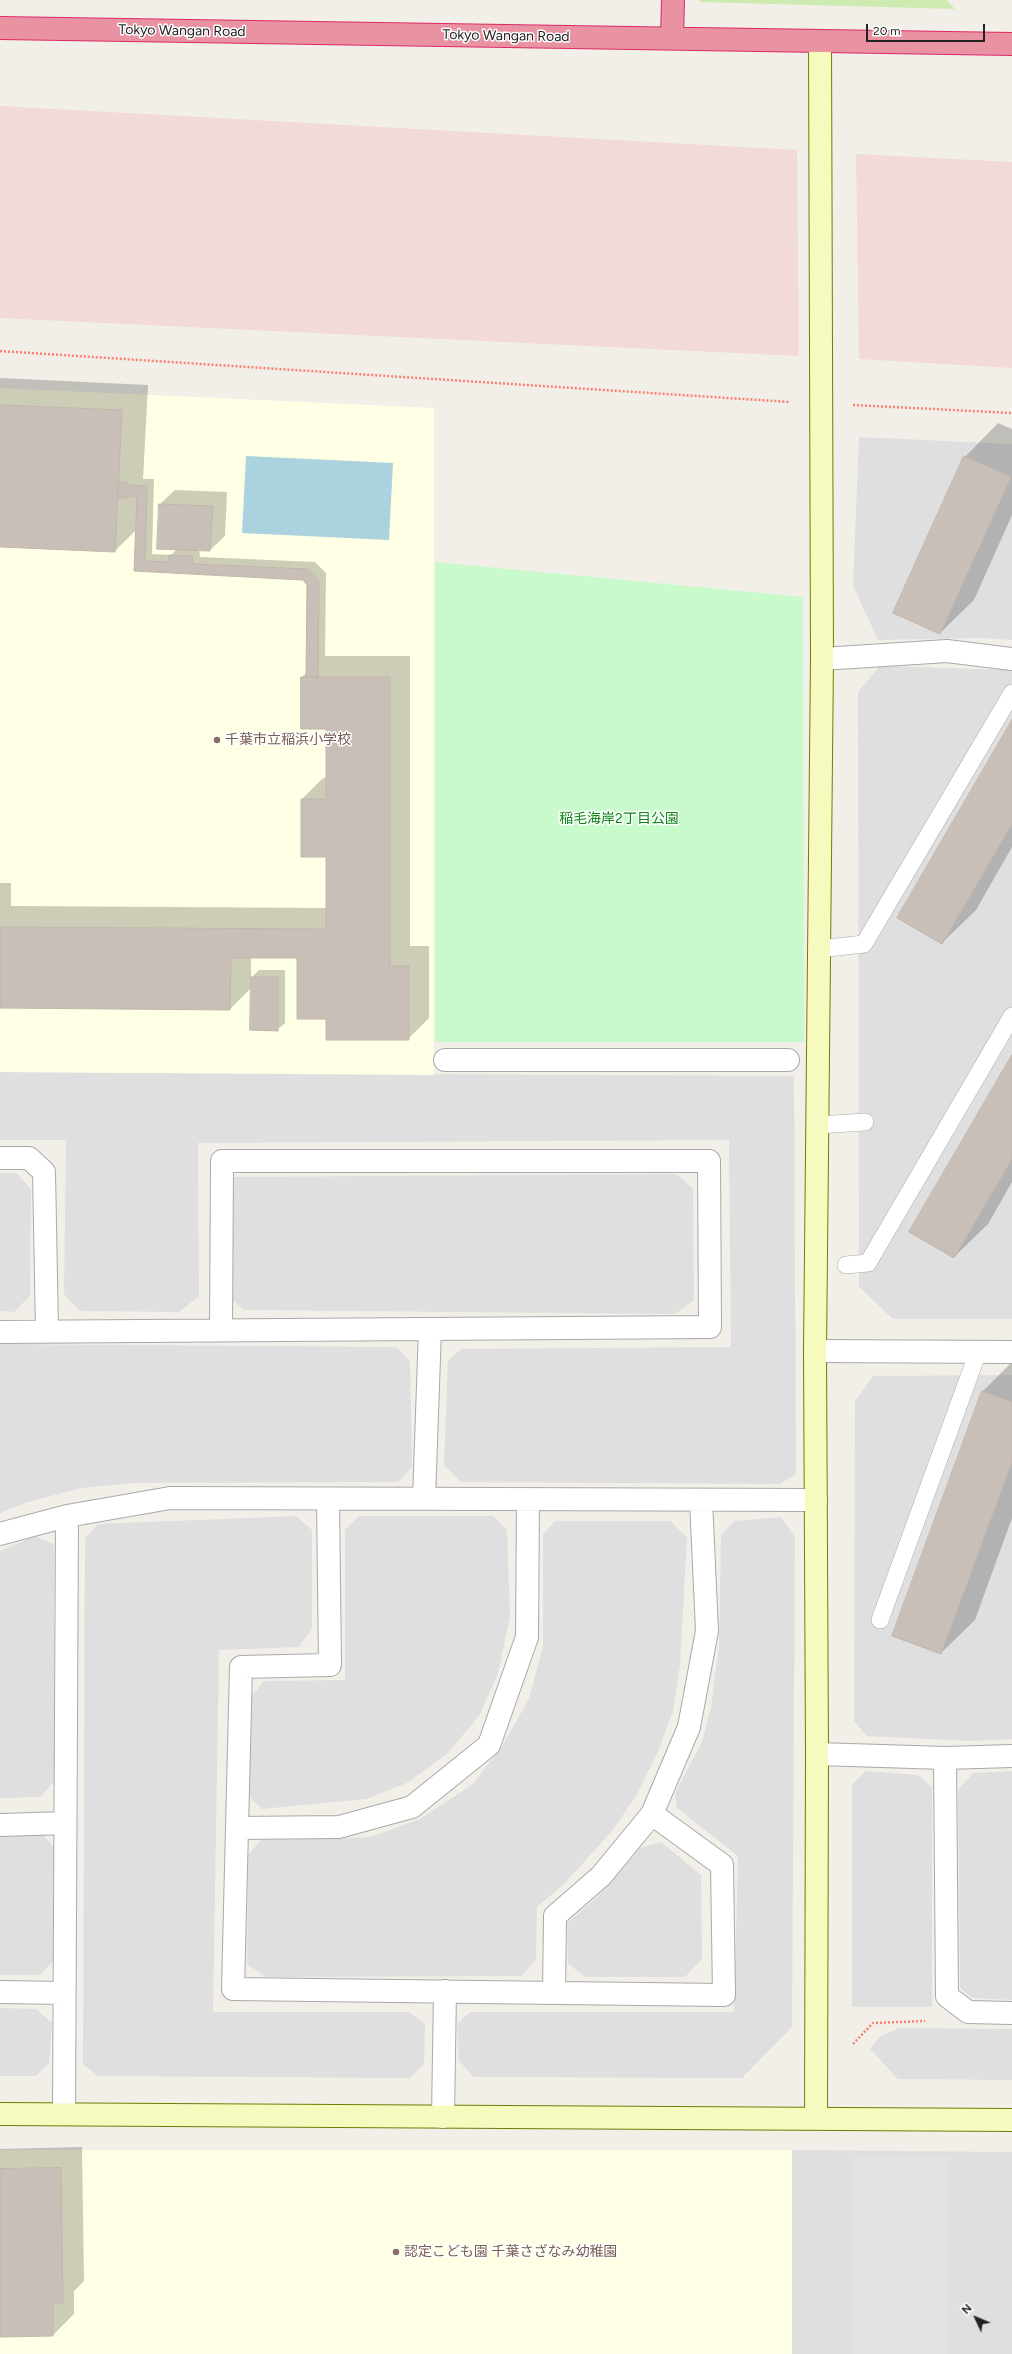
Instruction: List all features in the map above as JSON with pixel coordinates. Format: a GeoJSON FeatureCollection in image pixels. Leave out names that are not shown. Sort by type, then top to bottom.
{"type":"FeatureCollection","features":[{"type":"Feature","properties":{"kind":"highway"},"geometry":{"type":"LineString","coordinates":[[672,38],[673,0]]}},
{"type":"Feature","properties":{"kind":"highway","name":"Tokyo Wangan Road"},"geometry":{"type":"LineString","coordinates":[[0,28],[1012,44]]}},
{"type":"Feature","properties":{"kind":"street"},"geometry":{"type":"LineString","coordinates":[[816,2119],[818,1754],[815,1351],[822,659],[820,41]]}},
{"type":"Feature","properties":{"kind":"street"},"geometry":{"type":"LineString","coordinates":[[822,659],[947,651],[1012,659]]}},
{"type":"Feature","properties":{"kind":"street"},"geometry":{"type":"LineString","coordinates":[[445,1060],[788,1060]]}},
{"type":"Feature","properties":{"kind":"street"},"geometry":{"type":"LineString","coordinates":[[0,1158],[29,1158],[44,1172],[47,1331]]}},
{"type":"Feature","properties":{"kind":"street"},"geometry":{"type":"LineString","coordinates":[[0,1332],[710,1328],[709,1161],[222,1161],[222,1330]]}},
{"type":"Feature","properties":{"kind":"street"},"geometry":{"type":"LineString","coordinates":[[424,1499],[430,1329]]}},
{"type":"Feature","properties":{"kind":"street"},"geometry":{"type":"LineString","coordinates":[[815,1351],[1012,1352]]}},
{"type":"Feature","properties":{"kind":"street"},"geometry":{"type":"LineString","coordinates":[[0,1534],[67,1516],[170,1498],[816,1500]]}},
{"type":"Feature","properties":{"kind":"street"},"geometry":{"type":"LineString","coordinates":[[328,1498],[330,1665],[241,1666],[233,1989],[724,1995],[722,1865],[652,1814]]}},
{"type":"Feature","properties":{"kind":"street"},"geometry":{"type":"LineString","coordinates":[[237,1828],[339,1827],[412,1807],[489,1745],[527,1637],[528,1499]]}},
{"type":"Feature","properties":{"kind":"street"},"geometry":{"type":"LineString","coordinates":[[554,1993],[556,1916],[601,1876],[652,1814],[689,1727],[707,1631],[701,1500]]}},
{"type":"Feature","properties":{"kind":"street"},"geometry":{"type":"LineString","coordinates":[[64,2114],[67,1516]]}},
{"type":"Feature","properties":{"kind":"street"},"geometry":{"type":"LineString","coordinates":[[818,1754],[945,1758],[1012,1756]]}},
{"type":"Feature","properties":{"kind":"street"},"geometry":{"type":"LineString","coordinates":[[945,1758],[947,1996],[968,2012],[1012,2014]]}},
{"type":"Feature","properties":{"kind":"street"},"geometry":{"type":"LineString","coordinates":[[0,1825],[66,1823]]}},
{"type":"Feature","properties":{"kind":"street"},"geometry":{"type":"LineString","coordinates":[[443,2117],[445,1991]]}},
{"type":"Feature","properties":{"kind":"street"},"geometry":{"type":"LineString","coordinates":[[0,1992],[64,1993]]}},
{"type":"Feature","properties":{"kind":"street"},"geometry":{"type":"LineString","coordinates":[[0,2114],[1012,2120]]}},
{"type":"Feature","properties":{"kind":"lane"},"geometry":{"type":"LineString","coordinates":[[819,949],[864,944],[1012,693]]}},
{"type":"Feature","properties":{"kind":"lane"},"geometry":{"type":"LineString","coordinates":[[846,1265],[868,1263],[1012,1016]]}},
{"type":"Feature","properties":{"kind":"lane"},"geometry":{"type":"LineString","coordinates":[[818,1125],[865,1122]]}},
{"type":"Feature","properties":{"kind":"lane"},"geometry":{"type":"LineString","coordinates":[[880,1620],[978,1352]]}},
{"type":"Feature","properties":{"kind":"path"},"geometry":{"type":"LineString","coordinates":[[0,351],[795,402]]}},
{"type":"Feature","properties":{"kind":"path"},"geometry":{"type":"LineString","coordinates":[[845,405],[1012,413]]}},
{"type":"Feature","properties":{"kind":"path"},"geometry":{"type":"LineString","coordinates":[[853,2044],[873,2023],[932,2020],[956,2003]]}},
{"type":"Feature","properties":{"kind":"shaded area"},"geometry":{"type":"Polygon","coordinates":[[[0,106],[797,150],[799,356],[0,318],[0,106]]]}},
{"type":"Feature","properties":{"kind":"shaded area"},"geometry":{"type":"Polygon","coordinates":[[[856,154],[1012,162],[1012,368],[859,359],[856,154]]]}},
{"type":"Feature","properties":{"kind":"shaded area","name":"千葉市立稲浜小学校"},"geometry":{"type":"Polygon","coordinates":[[[0,388],[434,408],[434,1075],[0,1072],[0,388]]]}},
{"type":"Feature","properties":{"kind":"shaded area"},"geometry":{"type":"Polygon","coordinates":[[[859,437],[1012,444],[1012,640],[981,638],[878,640],[853,586],[859,437]]]}},
{"type":"Feature","properties":{"kind":"shaded area"},"geometry":{"type":"Polygon","coordinates":[[[880,666],[1012,670],[1012,1319],[893,1319],[859,1287],[858,692],[880,666]]]}},
{"type":"Feature","properties":{"kind":"shaded area"},"geometry":{"type":"Polygon","coordinates":[[[0,1072],[794,1076],[796,1474],[780,1484],[461,1482],[444,1465],[448,1361],[461,1349],[731,1347],[729,1140],[198,1143],[199,1296],[179,1312],[80,1311],[64,1294],[66,1140],[0,1140],[0,1072]]]}},
{"type":"Feature","properties":{"kind":"shaded area"},"geometry":{"type":"Polygon","coordinates":[[[0,1173],[17,1173],[31,1190],[30,1296],[14,1312],[0,1311],[0,1173]]]}},
{"type":"Feature","properties":{"kind":"shaded area"},"geometry":{"type":"Polygon","coordinates":[[[676,1174],[693,1188],[694,1300],[675,1314],[244,1310],[228,1296],[234,1177],[676,1174]]]}},
{"type":"Feature","properties":{"kind":"shaded area"},"geometry":{"type":"Polygon","coordinates":[[[0,1344],[396,1347],[410,1360],[412,1467],[398,1482],[133,1483],[81,1488],[25,1503],[0,1513],[0,1344]]]}},
{"type":"Feature","properties":{"kind":"shaded area"},"geometry":{"type":"Polygon","coordinates":[[[1012,1375],[1012,1739],[971,1741],[867,1736],[854,1721],[855,1401],[873,1376],[1012,1375]]]}},
{"type":"Feature","properties":{"kind":"shaded area"},"geometry":{"type":"Polygon","coordinates":[[[296,1516],[312,1530],[312,1629],[299,1647],[219,1650],[213,2012],[409,2012],[425,2024],[424,2064],[410,2078],[98,2076],[83,2064],[85,1538],[98,1524],[296,1516]]]}},
{"type":"Feature","properties":{"kind":"shaded area"},"geometry":{"type":"Polygon","coordinates":[[[359,1516],[493,1516],[507,1529],[510,1616],[498,1674],[479,1716],[447,1754],[407,1783],[366,1799],[262,1809],[246,1794],[251,1697],[264,1681],[345,1680],[345,1530],[359,1516]]]}},
{"type":"Feature","properties":{"kind":"shaded area"},"geometry":{"type":"Polygon","coordinates":[[[781,1517],[795,1537],[792,2027],[742,2078],[474,2077],[459,2061],[457,2024],[470,2012],[734,2012],[738,1856],[677,1808],[675,1793],[702,1742],[711,1707],[719,1647],[721,1535],[734,1521],[781,1517]]]}},
{"type":"Feature","properties":{"kind":"shaded area"},"geometry":{"type":"Polygon","coordinates":[[[555,1521],[670,1521],[687,1537],[680,1666],[673,1711],[658,1752],[636,1796],[612,1831],[564,1884],[537,1907],[536,1960],[521,1976],[266,1977],[247,1964],[248,1855],[261,1840],[370,1837],[420,1819],[473,1784],[502,1746],[529,1699],[543,1646],[543,1534],[555,1521]]]}},
{"type":"Feature","properties":{"kind":"shaded area"},"geometry":{"type":"Polygon","coordinates":[[[35,1536],[54,1544],[54,1782],[40,1797],[0,1798],[0,1551],[35,1536]]]}},
{"type":"Feature","properties":{"kind":"shaded area"},"geometry":{"type":"Polygon","coordinates":[[[866,1771],[918,1775],[932,1787],[932,2007],[852,2007],[852,1784],[866,1771]]]}},
{"type":"Feature","properties":{"kind":"shaded area"},"geometry":{"type":"Polygon","coordinates":[[[1012,1771],[1012,2000],[972,1998],[960,1988],[958,1790],[973,1773],[1012,1771]]]}},
{"type":"Feature","properties":{"kind":"shaded area"},"geometry":{"type":"Polygon","coordinates":[[[0,1833],[41,1833],[54,1847],[53,1961],[40,1975],[0,1975],[0,1833]]]}},
{"type":"Feature","properties":{"kind":"shaded area"},"geometry":{"type":"Polygon","coordinates":[[[661,1842],[701,1875],[702,1959],[685,1977],[586,1977],[568,1964],[567,1923],[597,1897],[640,1848],[661,1842]]]}},
{"type":"Feature","properties":{"kind":"shaded area"},"geometry":{"type":"Polygon","coordinates":[[[0,2008],[36,2009],[52,2023],[49,2063],[36,2076],[0,2076],[0,2008]]]}},
{"type":"Feature","properties":{"kind":"shaded area"},"geometry":{"type":"Polygon","coordinates":[[[899,2028],[1012,2029],[1012,2080],[898,2079],[870,2049],[879,2037],[899,2028]]]}},
{"type":"Feature","properties":{"kind":"shaded area","name":"認定こども園 千葉さざなみ幼稚園"},"geometry":{"type":"Polygon","coordinates":[[[0,2150],[792,2150],[792,2354],[0,2354],[0,2150]]]}},
{"type":"Feature","properties":{"kind":"shaded area"},"geometry":{"type":"Polygon","coordinates":[[[792,2150],[1012,2152],[1012,2354],[792,2354],[792,2150]]]}},
{"type":"Feature","properties":{"kind":"shaded area"},"geometry":{"type":"Polygon","coordinates":[[[852,2157],[950,2157],[949,2354],[853,2354],[852,2157]]]}},
{"type":"Feature","properties":{"kind":"green space"},"geometry":{"type":"Polygon","coordinates":[[[700,0],[946,0],[955,9],[700,2],[700,0]]]}},
{"type":"Feature","properties":{"kind":"green space","name":"稲毛海岸2丁目公園"},"geometry":{"type":"Polygon","coordinates":[[[435,562],[803,597],[804,1042],[435,1042],[435,562]]]}},
{"type":"Feature","properties":{"kind":"water"},"geometry":{"type":"Polygon","coordinates":[[[246,456],[393,463],[389,540],[242,533],[246,456]]]}},
{"type":"Feature","properties":{"kind":"building"},"geometry":{"type":"Polygon","coordinates":[[[0,405],[122,410],[115,552],[0,547],[0,405]]]}},
{"type":"Feature","properties":{"kind":"building"},"geometry":{"type":"Polygon","coordinates":[[[964,456],[1011,477],[940,634],[893,613],[964,456]]]}},
{"type":"Feature","properties":{"kind":"building"},"geometry":{"type":"Polygon","coordinates":[[[119,482],[128,483],[128,485],[147,486],[145,561],[169,562],[169,555],[192,556],[193,564],[307,569],[319,581],[318,677],[306,677],[307,585],[303,580],[134,571],[137,496],[128,496],[128,498],[118,497],[119,482]]]}},
{"type":"Feature","properties":{"kind":"building"},"geometry":{"type":"Polygon","coordinates":[[[159,504],[213,506],[210,551],[157,549],[159,504]]]}},
{"type":"Feature","properties":{"kind":"building"},"geometry":{"type":"Polygon","coordinates":[[[301,677],[390,677],[390,966],[409,966],[409,1040],[326,1040],[326,1019],[297,1019],[297,958],[231,958],[230,1010],[0,1008],[0,927],[326,929],[326,857],[301,857],[301,799],[326,799],[326,729],[301,729],[301,677]]]}},
{"type":"Feature","properties":{"kind":"building"},"geometry":{"type":"Polygon","coordinates":[[[1012,720],[1012,824],[942,944],[897,918],[1012,720]]]}},
{"type":"Feature","properties":{"kind":"building"},"geometry":{"type":"Polygon","coordinates":[[[251,977],[278,977],[278,1031],[250,1030],[251,977]]]}},
{"type":"Feature","properties":{"kind":"building"},"geometry":{"type":"Polygon","coordinates":[[[1012,1055],[1012,1159],[954,1258],[909,1232],[1012,1055]]]}},
{"type":"Feature","properties":{"kind":"building"},"geometry":{"type":"Polygon","coordinates":[[[982,1391],[1012,1402],[1012,1462],[941,1654],[892,1636],[982,1391]]]}},
{"type":"Feature","properties":{"kind":"building"},"geometry":{"type":"Polygon","coordinates":[[[61,2168],[63,2303],[53,2303],[53,2336],[0,2337],[0,2169],[61,2168]]]}},
{"type":"Feature","properties":{"kind":"place","name":"千葉市立稲浜小学校"},"geometry":{"type":"Point","coordinates":[217,740]}},
{"type":"Feature","properties":{"kind":"place","name":"認定こども園 千葉さざなみ幼稚園"},"geometry":{"type":"Point","coordinates":[396,2252]}}]}
